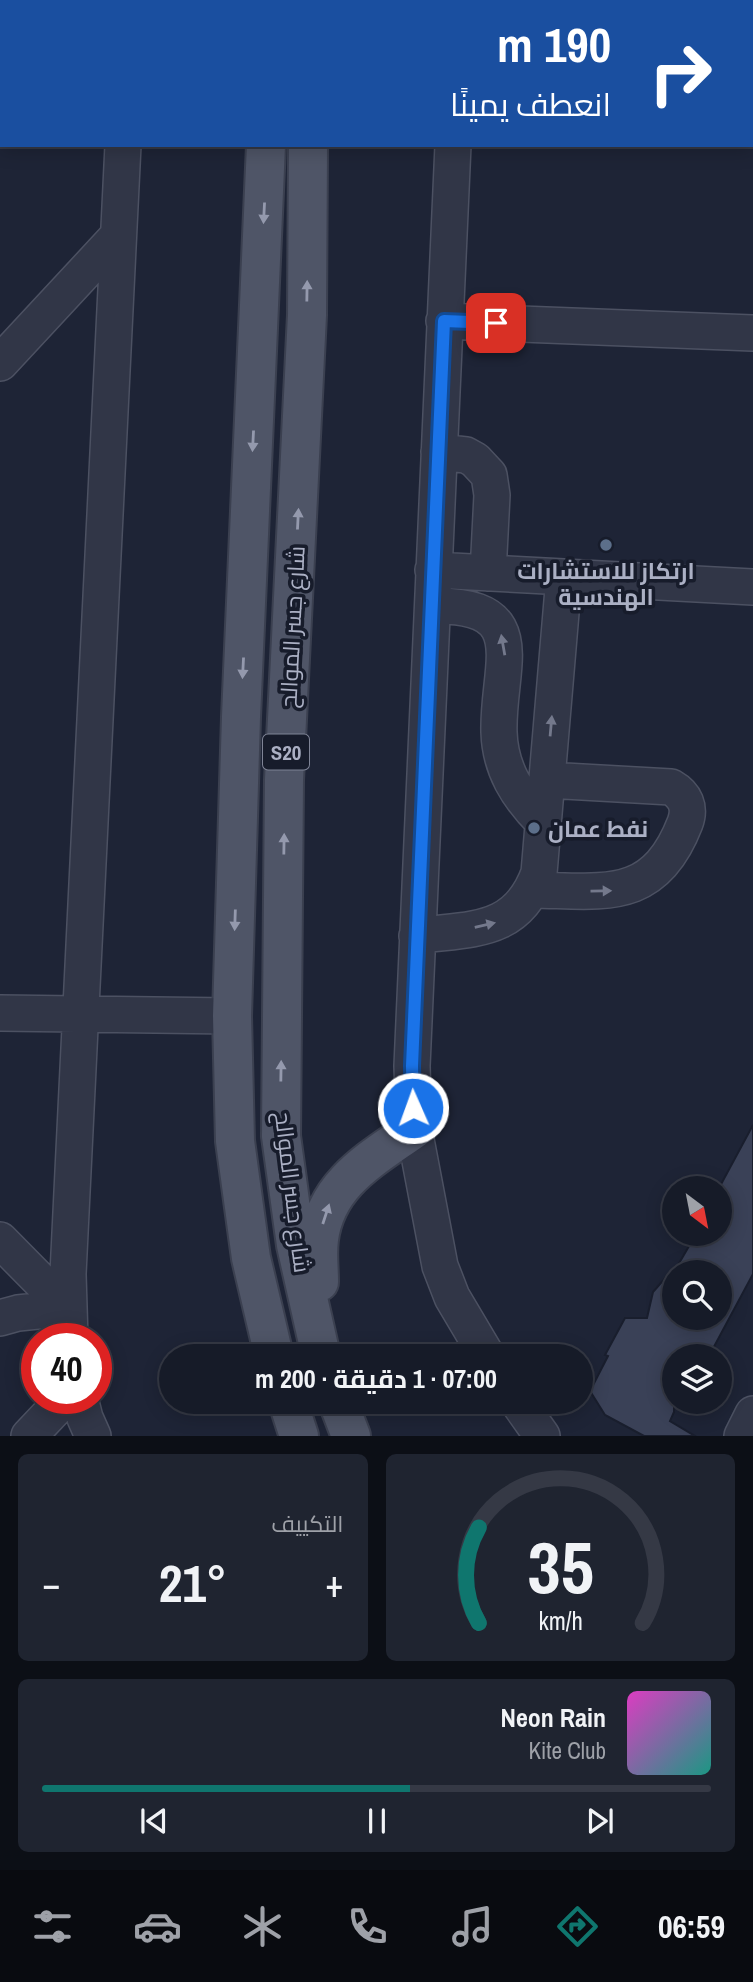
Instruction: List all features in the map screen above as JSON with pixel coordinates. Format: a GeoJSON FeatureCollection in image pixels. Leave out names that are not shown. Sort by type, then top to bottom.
{"type":"FeatureCollection","features":[{"type":"Feature","properties":{"kind":"main road","name":"شارع جسر الموالح"},"geometry":{"type":"LineString","coordinates":[[266,147],[240,730],[232,1016],[235,1141],[251,1258],[271,1344]]}},
{"type":"Feature","properties":{"kind":"main road","name":"شارع جسر الموالح"},"geometry":{"type":"LineString","coordinates":[[307,147],[307,315],[284,780],[281,1136],[296,1245],[318,1344]]}},
{"type":"Feature","properties":{"kind":"main road"},"geometry":{"type":"LineString","coordinates":[[321,1344],[319,1240],[327,1206],[344,1183],[414,1129]]}},
{"type":"Feature","properties":{"kind":"main road"},"geometry":{"type":"LineString","coordinates":[[292,1414],[299,1436]]}},
{"type":"Feature","properties":{"kind":"main road"},"geometry":{"type":"LineString","coordinates":[[343,1414],[351,1436]]}},
{"type":"Feature","properties":{"kind":"street"},"geometry":{"type":"LineString","coordinates":[[69,1323],[80,1014],[123,147]]}},
{"type":"Feature","properties":{"kind":"street"},"geometry":{"type":"LineString","coordinates":[[453,147],[412,1066],[414,1129],[440,1266],[452,1297],[480,1344]]}},
{"type":"Feature","properties":{"kind":"street"},"geometry":{"type":"LineString","coordinates":[[0,363],[118,236]]}},
{"type":"Feature","properties":{"kind":"street"},"geometry":{"type":"LineString","coordinates":[[444,321],[753,333]]}},
{"type":"Feature","properties":{"kind":"street"},"geometry":{"type":"LineString","coordinates":[[439,452],[466,455],[475,460],[489,475],[492,495],[488,573]]}},
{"type":"Feature","properties":{"kind":"street"},"geometry":{"type":"LineString","coordinates":[[433,570],[753,587]]}},
{"type":"Feature","properties":{"kind":"street"},"geometry":{"type":"LineString","coordinates":[[417,936],[491,925],[522,906],[533,890],[539,873],[564,577]]}},
{"type":"Feature","properties":{"kind":"street"},"geometry":{"type":"LineString","coordinates":[[432,606],[468,607],[481,612],[493,621],[500,633],[505,660],[499,733],[502,758],[511,782],[525,804],[543,822]]}},
{"type":"Feature","properties":{"kind":"street"},"geometry":{"type":"LineString","coordinates":[[533,890],[605,891],[632,886],[655,872],[664,862],[687,817],[685,799],[671,787],[547,780]]}},
{"type":"Feature","properties":{"kind":"street"},"geometry":{"type":"LineString","coordinates":[[0,1013],[232,1016]]}},
{"type":"Feature","properties":{"kind":"street"},"geometry":{"type":"LineString","coordinates":[[0,1240],[69,1323]]}},
{"type":"Feature","properties":{"kind":"street"},"geometry":{"type":"LineString","coordinates":[[0,1318],[18,1313],[69,1323]]}},
{"type":"Feature","properties":{"kind":"street"},"geometry":{"type":"LineString","coordinates":[[741,1436],[753,1413]]}},
{"type":"Feature","properties":{"kind":"street"},"geometry":{"type":"LineString","coordinates":[[29,1436],[50,1414]]}},
{"type":"Feature","properties":{"kind":"street"},"geometry":{"type":"LineString","coordinates":[[84,1414],[93,1436]]}},
{"type":"Feature","properties":{"kind":"street"},"geometry":{"type":"LineString","coordinates":[[526,1414],[542,1436]]}},
{"type":"Feature","properties":{"kind":"building"},"geometry":{"type":"Polygon","coordinates":[[[753,1125],[753,1274],[732,1313],[732,1260],[681,1260],[689,1246],[732,1246],[732,1176],[725,1176],[753,1125]]]}},
{"type":"Feature","properties":{"kind":"building"},"geometry":{"type":"Polygon","coordinates":[[[662,1282],[662,1330],[723,1330],[715,1344],[662,1344],[662,1414],[673,1414],[670,1421],[695,1436],[644,1436],[605,1415],[593,1396],[593,1385],[608,1356],[605,1355],[625,1318],[647,1318],[653,1292],[662,1282]]]}},
{"type":"Feature","properties":{"kind":"place","name":"ارتكاز للاستشارات الهندسية"},"geometry":{"type":"Point","coordinates":[606,545]}},
{"type":"Feature","properties":{"kind":"place","name":"نفط عمان"},"geometry":{"type":"Point","coordinates":[534,828]}},
{"type":"Feature","properties":{"kind":"route"},"geometry":{"type":"LineString","coordinates":[[413,1108],[412,1066],[444,321],[496,323]]}}]}
